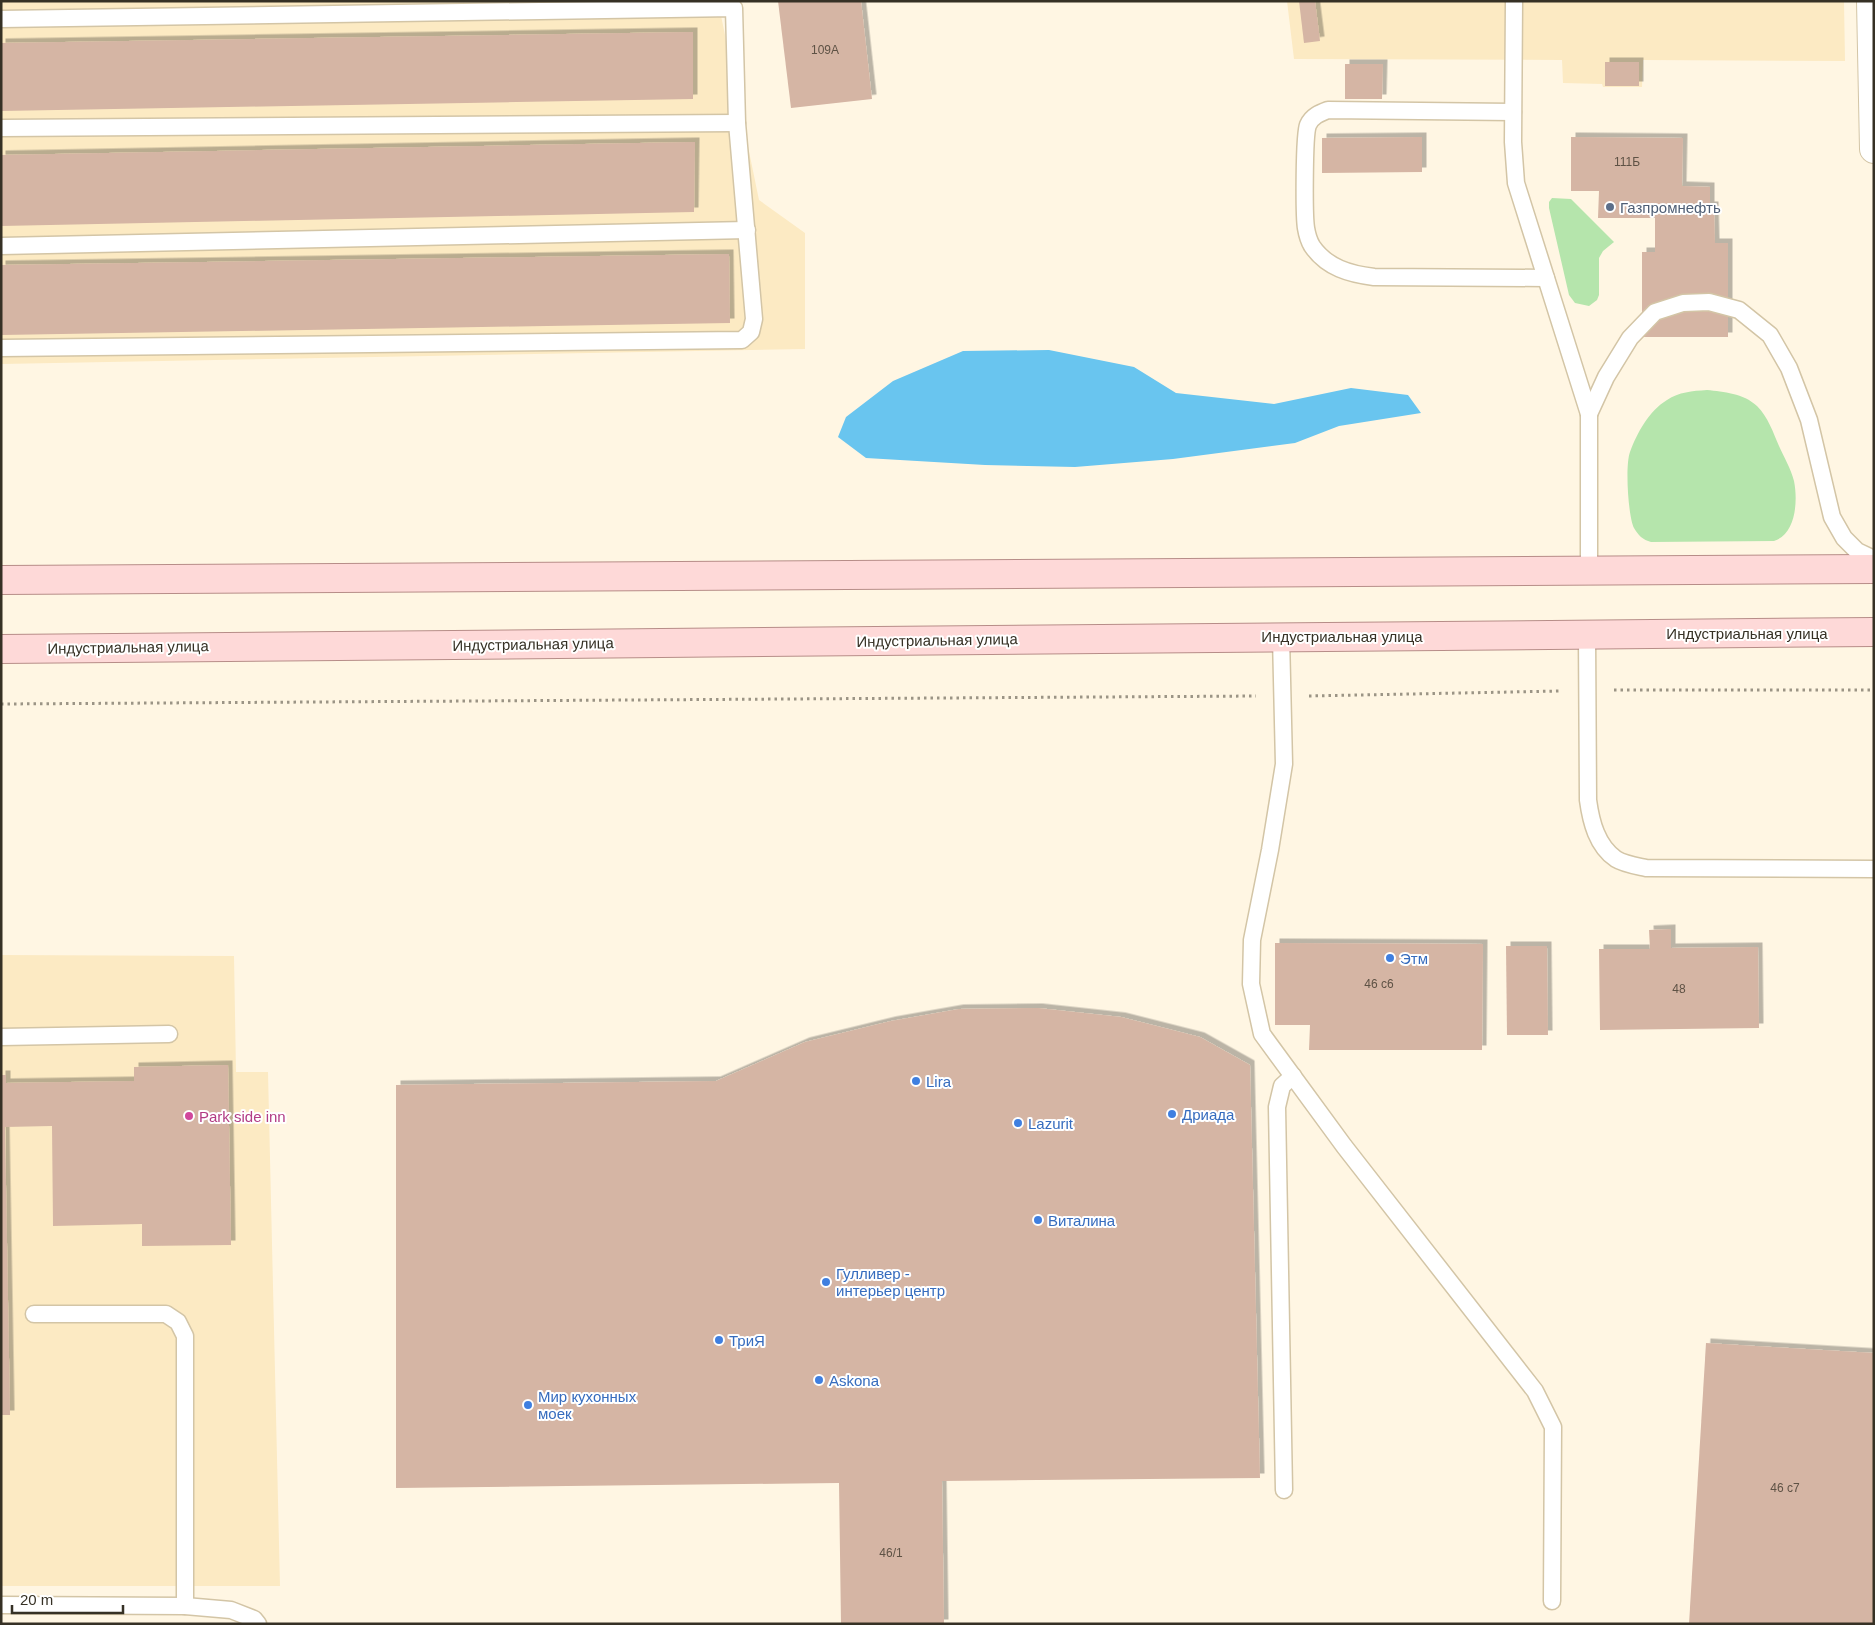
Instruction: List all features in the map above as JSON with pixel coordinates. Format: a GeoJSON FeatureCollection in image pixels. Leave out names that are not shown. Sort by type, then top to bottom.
{"type":"FeatureCollection","features":[{"type":"Feature","properties":{"kind":"main road"},"geometry":{"type":"LineString","coordinates":[[1,580],[1874,570]]}},
{"type":"Feature","properties":{"kind":"main road","name":"Индустриальная улица"},"geometry":{"type":"LineString","coordinates":[[1,648],[1874,632]]}},
{"type":"Feature","properties":{"kind":"street"},"geometry":{"type":"LineString","coordinates":[[1871,1],[1874,149]]}},
{"type":"Feature","properties":{"kind":"lane"},"geometry":{"type":"LineString","coordinates":[[1514,1],[1513,142],[1516,183],[1589,414],[1589,572]]}},
{"type":"Feature","properties":{"kind":"lane"},"geometry":{"type":"LineString","coordinates":[[1,19],[734,5],[738,123],[754,319],[751,332],[742,340],[1,348]]}},
{"type":"Feature","properties":{"kind":"lane"},"geometry":{"type":"LineString","coordinates":[[1513,112],[1328,110],[1315,115],[1307,126],[1306,228],[1310,244],[1320,256],[1352,274],[1374,277],[1546,278]]}},
{"type":"Feature","properties":{"kind":"lane"},"geometry":{"type":"LineString","coordinates":[[1,128],[738,123]]}},
{"type":"Feature","properties":{"kind":"lane"},"geometry":{"type":"LineString","coordinates":[[1,246],[747,230]]}},
{"type":"Feature","properties":{"kind":"lane"},"geometry":{"type":"LineString","coordinates":[[1589,414],[1606,377],[1630,338],[1655,312],[1682,304],[1708,302],[1738,310],[1770,335],[1790,368],[1809,420],[1832,517],[1844,538],[1856,551],[1874,558]]}},
{"type":"Feature","properties":{"kind":"lane"},"geometry":{"type":"LineString","coordinates":[[1587,635],[1588,800],[1591,822],[1603,847],[1617,860],[1646,868],[1874,869]]}},
{"type":"Feature","properties":{"kind":"lane"},"geometry":{"type":"LineString","coordinates":[[1280,637],[1284,764],[1270,850],[1252,940],[1250,984],[1262,1034],[1344,1146],[1535,1391],[1553,1427],[1552,1601]]}},
{"type":"Feature","properties":{"kind":"lane"},"geometry":{"type":"LineString","coordinates":[[1,1038],[169,1034]]}},
{"type":"Feature","properties":{"kind":"lane"},"geometry":{"type":"LineString","coordinates":[[1284,1490],[1277,1107],[1282,1086],[1293,1076]]}},
{"type":"Feature","properties":{"kind":"lane"},"geometry":{"type":"LineString","coordinates":[[34,1314],[166,1314],[178,1322],[185,1336],[185,1606]]}},
{"type":"Feature","properties":{"kind":"lane"},"geometry":{"type":"LineString","coordinates":[[1,1605],[185,1606],[231,1610],[254,1619],[258,1624]]}},
{"type":"Feature","properties":{"kind":"path"},"geometry":{"type":"LineString","coordinates":[[1,704],[1283,696],[1588,690],[1874,690]]}},
{"type":"Feature","properties":{"kind":"shaded area"},"geometry":{"type":"Polygon","coordinates":[[[1,1],[718,1],[759,200],[805,233],[805,349],[1,364],[1,1]]]}},
{"type":"Feature","properties":{"kind":"shaded area"},"geometry":{"type":"Polygon","coordinates":[[[1287,1],[1844,1],[1845,61],[1643,60],[1642,87],[1603,87],[1602,84],[1563,83],[1562,60],[1294,59],[1287,1]]]}},
{"type":"Feature","properties":{"kind":"shaded area"},"geometry":{"type":"Polygon","coordinates":[[[1,955],[234,956],[236,1072],[268,1072],[280,1586],[1,1586],[1,955]]]}},
{"type":"Feature","properties":{"kind":"green space"},"geometry":{"type":"Polygon","coordinates":[[[1552,198],[1571,199],[1614,242],[1603,251],[1599,258],[1599,295],[1597,300],[1589,306],[1575,303],[1569,295],[1549,208],[1549,202],[1552,198]]]}},
{"type":"Feature","properties":{"kind":"green space"},"geometry":{"type":"Polygon","coordinates":[[[1707,390],[1746,398],[1757,406],[1770,425],[1794,481],[1796,498],[1791,524],[1781,537],[1774,541],[1651,542],[1641,537],[1634,528],[1627,479],[1628,459],[1636,437],[1649,416],[1667,400],[1691,391],[1707,390]]]}},
{"type":"Feature","properties":{"kind":"water"},"geometry":{"type":"Polygon","coordinates":[[[1049,350],[1134,367],[1176,393],[1274,404],[1351,388],[1408,395],[1421,413],[1339,426],[1295,443],[1173,459],[1075,467],[985,465],[866,458],[838,437],[846,417],[893,381],[963,351],[1049,350]]]}},
{"type":"Feature","properties":{"kind":"building"},"geometry":{"type":"Polygon","coordinates":[[[778,1],[861,1],[872,99],[791,108],[778,1]]]}},
{"type":"Feature","properties":{"kind":"building"},"geometry":{"type":"Polygon","coordinates":[[[1299,1],[1315,1],[1320,41],[1304,43],[1299,1]]]}},
{"type":"Feature","properties":{"kind":"building"},"geometry":{"type":"Polygon","coordinates":[[[693,32],[693,99],[1,111],[1,43],[693,32]]]}},
{"type":"Feature","properties":{"kind":"building"},"geometry":{"type":"Polygon","coordinates":[[[1605,62],[1639,62],[1639,86],[1605,86],[1605,62]]]}},
{"type":"Feature","properties":{"kind":"building"},"geometry":{"type":"Polygon","coordinates":[[[1345,64],[1383,64],[1382,99],[1345,99],[1345,64]]]}},
{"type":"Feature","properties":{"kind":"building"},"geometry":{"type":"Polygon","coordinates":[[[1422,137],[1422,172],[1322,173],[1322,138],[1422,137]]]}},
{"type":"Feature","properties":{"kind":"building"},"geometry":{"type":"Polygon","coordinates":[[[1571,137],[1683,138],[1682,186],[1710,187],[1710,206],[1714,206],[1715,243],[1728,243],[1728,337],[1642,337],[1642,252],[1655,252],[1655,218],[1598,218],[1599,191],[1571,191],[1571,137]]]}},
{"type":"Feature","properties":{"kind":"building"},"geometry":{"type":"Polygon","coordinates":[[[695,142],[694,212],[1,226],[1,155],[695,142]]]}},
{"type":"Feature","properties":{"kind":"building"},"geometry":{"type":"Polygon","coordinates":[[[729,254],[730,323],[1,335],[1,265],[729,254]]]}},
{"type":"Feature","properties":{"kind":"building"},"geometry":{"type":"Polygon","coordinates":[[[1671,929],[1671,948],[1758,947],[1759,1028],[1600,1030],[1599,949],[1650,949],[1649,930],[1671,929]]]}},
{"type":"Feature","properties":{"kind":"building"},"geometry":{"type":"Polygon","coordinates":[[[1275,943],[1483,944],[1482,1050],[1309,1050],[1310,1025],[1275,1025],[1275,943]]]}},
{"type":"Feature","properties":{"kind":"building"},"geometry":{"type":"Polygon","coordinates":[[[1506,946],[1547,946],[1548,1035],[1507,1035],[1506,946]]]}},
{"type":"Feature","properties":{"kind":"building","name":"Гулливер - интерьер центр"},"geometry":{"type":"Polygon","coordinates":[[[1038,1008],[1121,1017],[1200,1037],[1250,1065],[1260,1478],[942,1481],[944,1624],[841,1624],[839,1483],[396,1488],[396,1085],[716,1081],[805,1042],[891,1021],[959,1009],[1038,1008]]]}},
{"type":"Feature","properties":{"kind":"building"},"geometry":{"type":"Polygon","coordinates":[[[228,1065],[231,1245],[142,1246],[142,1224],[53,1226],[52,1126],[5,1127],[10,1415],[1,1415],[1,1075],[6,1075],[6,1083],[134,1081],[134,1067],[228,1065]]]}},
{"type":"Feature","properties":{"kind":"building"},"geometry":{"type":"Polygon","coordinates":[[[1706,1343],[1874,1353],[1874,1624],[1689,1624],[1706,1343]]]}},
{"type":"Feature","properties":{"kind":"place","name":"Газпромнефть"},"geometry":{"type":"Point","coordinates":[1610,207]}},
{"type":"Feature","properties":{"kind":"place","name":"Этм"},"geometry":{"type":"Point","coordinates":[1390,958]}},
{"type":"Feature","properties":{"kind":"place","name":"Lira"},"geometry":{"type":"Point","coordinates":[916,1081]}},
{"type":"Feature","properties":{"kind":"place","name":"Дриада"},"geometry":{"type":"Point","coordinates":[1172,1114]}},
{"type":"Feature","properties":{"kind":"place","name":"Park side inn"},"geometry":{"type":"Point","coordinates":[189,1116]}},
{"type":"Feature","properties":{"kind":"place","name":"Lazurit"},"geometry":{"type":"Point","coordinates":[1018,1123]}},
{"type":"Feature","properties":{"kind":"place","name":"Виталина"},"geometry":{"type":"Point","coordinates":[1038,1220]}},
{"type":"Feature","properties":{"kind":"place","name":"Гулливер - интерьер центр"},"geometry":{"type":"Point","coordinates":[826,1282]}},
{"type":"Feature","properties":{"kind":"place","name":"ТриЯ"},"geometry":{"type":"Point","coordinates":[719,1340]}},
{"type":"Feature","properties":{"kind":"place","name":"Askona"},"geometry":{"type":"Point","coordinates":[819,1380]}},
{"type":"Feature","properties":{"kind":"place","name":"Мир кухонных моек"},"geometry":{"type":"Point","coordinates":[528,1405]}}]}
